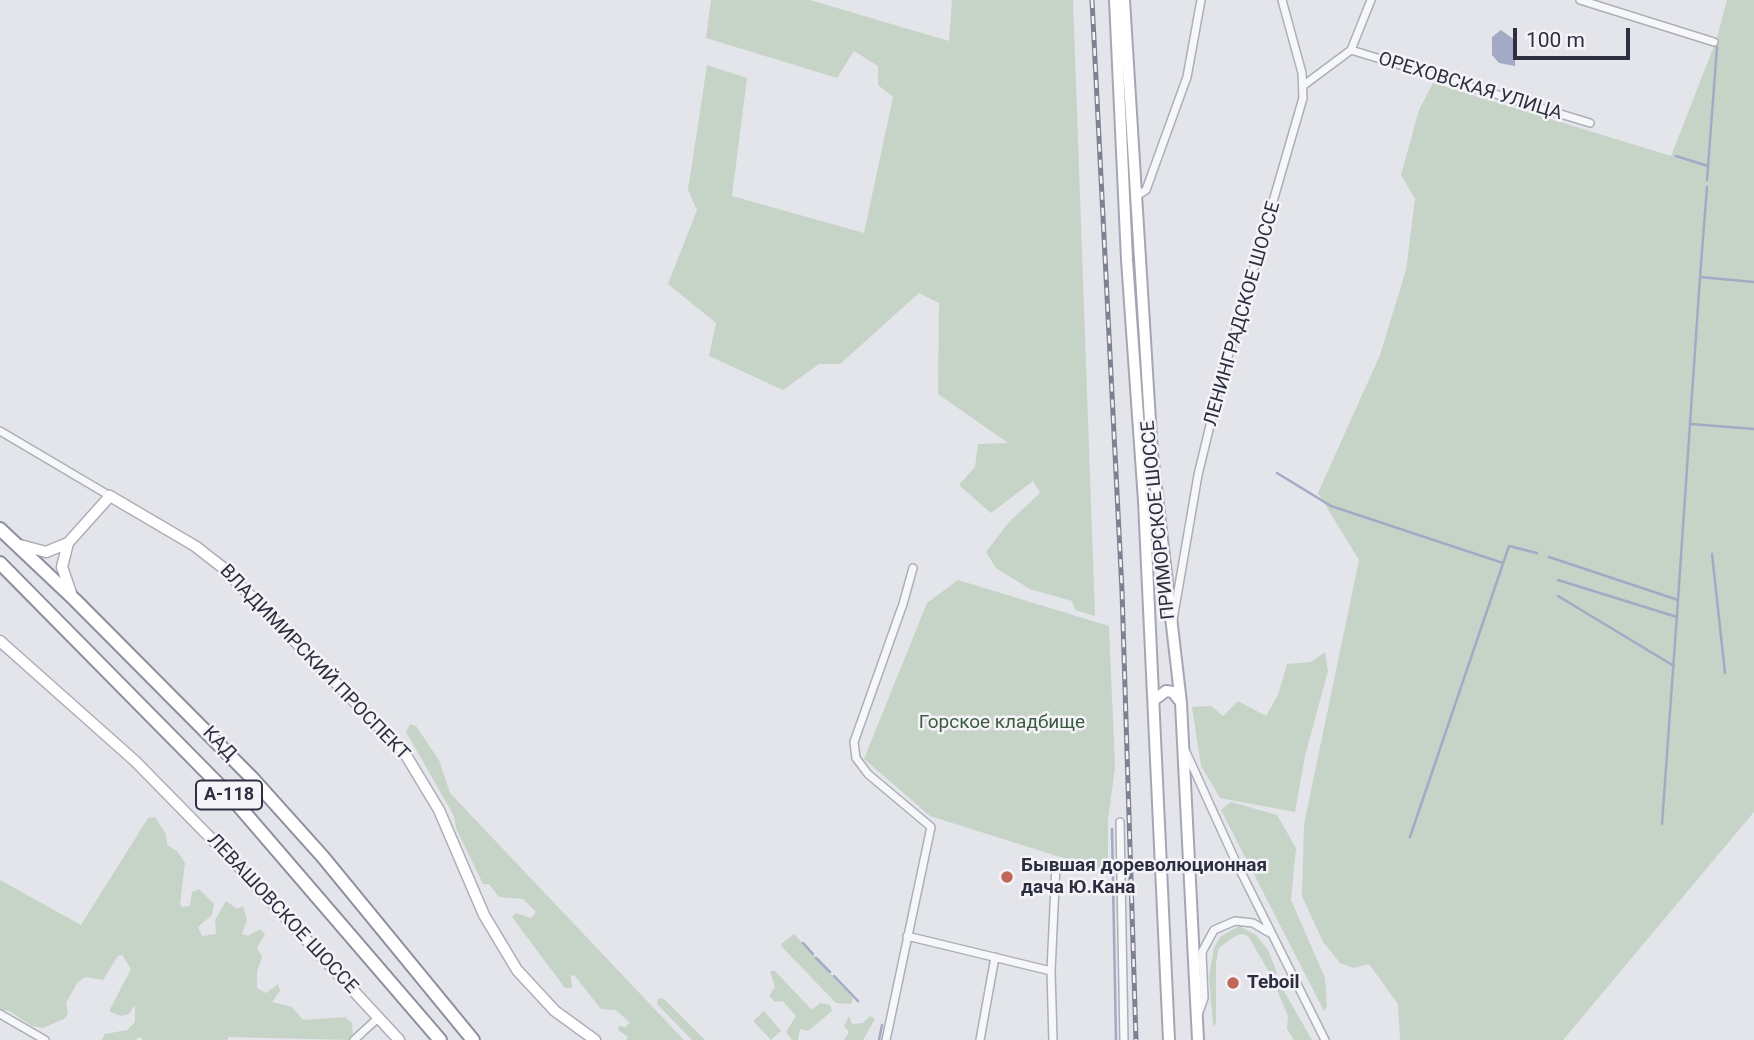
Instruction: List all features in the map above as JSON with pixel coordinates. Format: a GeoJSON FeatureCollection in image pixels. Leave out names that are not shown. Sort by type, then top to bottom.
{"type":"FeatureCollection","features":[{"type":"Feature","properties":{"kind":"highway","name":"КАД"},"geometry":{"type":"LineString","coordinates":[[0,529],[75,600],[253,779],[323,857],[472,1040]]}},
{"type":"Feature","properties":{"kind":"highway","name":"КАД"},"geometry":{"type":"LineString","coordinates":[[1,564],[232,797],[440,1040]]}},
{"type":"Feature","properties":{"kind":"main road","name":"ПРИМОРСКОЕ ШОССЕ"},"geometry":{"type":"LineString","coordinates":[[1115,0],[1154,700],[1169,1040]]}},
{"type":"Feature","properties":{"kind":"main road","name":"ПРИМОРСКОЕ ШОССЕ"},"geometry":{"type":"LineString","coordinates":[[1124,0],[1134,197],[1152,453],[1170,630],[1181,703],[1198,1040]]}},
{"type":"Feature","properties":{"kind":"main road"},"geometry":{"type":"LineString","coordinates":[[75,600],[62,567],[68,543],[110,496]]}},
{"type":"Feature","properties":{"kind":"main road","name":"ВЛАДИМИРСКИЙ ПРОСПЕКТ"},"geometry":{"type":"LineString","coordinates":[[110,496],[195,545],[222,566],[404,752],[427,788],[484,915],[517,970],[555,1011],[595,1040]]}},
{"type":"Feature","properties":{"kind":"main road"},"geometry":{"type":"LineString","coordinates":[[13,541],[38,552],[68,543]]}},
{"type":"Feature","properties":{"kind":"main road","name":"ЛЕВАШОВСКОЕ ШОССЕ"},"geometry":{"type":"LineString","coordinates":[[0,641],[135,761],[399,1040]]}},
{"type":"Feature","properties":{"kind":"main road"},"geometry":{"type":"LineString","coordinates":[[1154,700],[1159,693],[1170,691],[1181,703]]}},
{"type":"Feature","properties":{"kind":"street"},"geometry":{"type":"LineString","coordinates":[[1134,197],[1146,190],[1187,77],[1201,0]]}},
{"type":"Feature","properties":{"kind":"street","name":"ЛЕНИНГРАДСКОЕ ШОССЕ"},"geometry":{"type":"LineString","coordinates":[[1170,630],[1214,406],[1294,135],[1304,85],[1282,0]]}},
{"type":"Feature","properties":{"kind":"street"},"geometry":{"type":"LineString","coordinates":[[1304,85],[1350,50],[1371,0]]}},
{"type":"Feature","properties":{"kind":"street"},"geometry":{"type":"LineString","coordinates":[[1580,0],[1714,42]]}},
{"type":"Feature","properties":{"kind":"street","name":"ОРЕХОВСКАЯ УЛИЦА"},"geometry":{"type":"LineString","coordinates":[[1350,50],[1590,123]]}},
{"type":"Feature","properties":{"kind":"street","name":"ВЛАДИМИРСКИЙ ПРОСПЕКТ"},"geometry":{"type":"LineString","coordinates":[[0,431],[110,496]]}},
{"type":"Feature","properties":{"kind":"street"},"geometry":{"type":"LineString","coordinates":[[886,1040],[931,827],[868,774],[856,758],[855,742],[904,604],[913,568]]}},
{"type":"Feature","properties":{"kind":"street"},"geometry":{"type":"LineString","coordinates":[[1183,745],[1214,816],[1325,1040]]}},
{"type":"Feature","properties":{"kind":"street"},"geometry":{"type":"LineString","coordinates":[[1119,822],[1125,1040]]}},
{"type":"Feature","properties":{"kind":"street"},"geometry":{"type":"LineString","coordinates":[[1053,1040],[1051,971],[1055,864]]}},
{"type":"Feature","properties":{"kind":"street"},"geometry":{"type":"LineString","coordinates":[[1197,1016],[1204,998],[1202,952],[1214,930],[1235,921],[1253,923],[1271,934]]}},
{"type":"Feature","properties":{"kind":"street"},"geometry":{"type":"LineString","coordinates":[[906,936],[1051,971]]}},
{"type":"Feature","properties":{"kind":"street"},"geometry":{"type":"LineString","coordinates":[[980,1040],[995,957]]}},
{"type":"Feature","properties":{"kind":"street"},"geometry":{"type":"LineString","coordinates":[[0,1013],[45,1040]]}},
{"type":"Feature","properties":{"kind":"street"},"geometry":{"type":"LineString","coordinates":[[354,1040],[379,1017]]}},
{"type":"Feature","properties":{"kind":"green space"},"geometry":{"type":"Polygon","coordinates":[[[711,0],[810,0],[949,41],[952,0],[1073,0],[1095,616],[1075,610],[1072,601],[1030,589],[996,568],[986,552],[1009,522],[1040,493],[1033,481],[991,513],[959,485],[975,467],[978,444],[1008,443],[938,394],[939,303],[919,293],[840,364],[819,364],[783,390],[709,356],[716,323],[668,284],[697,210],[688,190],[707,65],[747,78],[732,196],[864,233],[893,97],[878,85],[878,66],[854,51],[837,78],[706,38],[711,0]]]}},
{"type":"Feature","properties":{"kind":"green space"},"geometry":{"type":"Polygon","coordinates":[[[1727,0],[1754,0],[1754,812],[1563,1040],[1400,1040],[1398,1004],[1369,964],[1354,968],[1340,963],[1323,942],[1302,896],[1304,824],[1359,560],[1318,493],[1380,355],[1406,270],[1415,199],[1401,175],[1419,110],[1433,83],[1671,156],[1716,41],[1727,0]]]}},
{"type":"Feature","properties":{"kind":"green space","name":"Горское кладбище"},"geometry":{"type":"Polygon","coordinates":[[[958,580],[1109,626],[1115,767],[1108,820],[1108,872],[930,816],[864,759],[927,603],[958,580]]]}},
{"type":"Feature","properties":{"kind":"green space"},"geometry":{"type":"Polygon","coordinates":[[[1325,652],[1328,671],[1305,756],[1295,812],[1220,798],[1201,766],[1192,707],[1211,706],[1223,716],[1238,701],[1266,716],[1278,695],[1287,664],[1311,662],[1325,652]]]}},
{"type":"Feature","properties":{"kind":"green space"},"geometry":{"type":"Polygon","coordinates":[[[410,724],[416,726],[439,760],[450,793],[684,1040],[626,1040],[628,1037],[618,1030],[619,1026],[625,1027],[630,1023],[616,1010],[601,1009],[574,975],[571,976],[572,988],[565,988],[512,917],[516,913],[531,918],[536,912],[523,899],[499,897],[489,884],[483,884],[456,828],[454,816],[406,732],[410,724]]]}},
{"type":"Feature","properties":{"kind":"green space"},"geometry":{"type":"Polygon","coordinates":[[[1231,802],[1277,815],[1296,848],[1291,900],[1325,978],[1327,1007],[1324,1011],[1221,810],[1231,802]]]}},
{"type":"Feature","properties":{"kind":"green space"},"geometry":{"type":"Polygon","coordinates":[[[155,817],[166,834],[167,845],[177,851],[185,863],[180,904],[182,907],[190,906],[192,892],[199,889],[214,904],[212,915],[198,927],[202,936],[216,934],[215,920],[226,901],[237,909],[243,906],[247,920],[242,934],[248,936],[260,929],[265,934],[257,948],[262,957],[257,971],[257,988],[266,993],[278,984],[280,991],[272,1002],[292,1007],[303,1020],[345,1017],[352,1023],[353,1037],[350,1040],[229,1037],[227,1040],[143,1040],[141,1037],[134,1040],[102,1040],[105,1034],[127,1030],[135,1022],[135,1005],[129,1014],[121,1016],[110,1012],[131,969],[122,955],[118,956],[103,980],[85,977],[77,983],[66,1003],[68,1014],[64,1019],[43,1028],[32,1026],[9,1011],[0,1010],[0,880],[81,925],[148,818],[155,817]]]}},
{"type":"Feature","properties":{"kind":"green space"},"geometry":{"type":"Polygon","coordinates":[[[1239,926],[1256,935],[1268,950],[1277,973],[1272,977],[1248,936],[1241,934],[1219,948],[1216,963],[1216,1023],[1213,1026],[1209,976],[1214,948],[1220,937],[1239,926]]]}},
{"type":"Feature","properties":{"kind":"green space"},"geometry":{"type":"Polygon","coordinates":[[[794,934],[853,998],[851,1004],[836,1003],[782,947],[781,944],[794,934]]]}},
{"type":"Feature","properties":{"kind":"green space"},"geometry":{"type":"Polygon","coordinates":[[[774,970],[812,1010],[820,1003],[830,1005],[832,1011],[808,1031],[800,1029],[798,1040],[792,1040],[786,1032],[796,1016],[783,1001],[775,1002],[769,996],[775,987],[770,972],[774,970]]]}},
{"type":"Feature","properties":{"kind":"green space"},"geometry":{"type":"Polygon","coordinates":[[[1280,986],[1312,1040],[1294,1040],[1287,1029],[1288,1016],[1277,990],[1280,986]]]}},
{"type":"Feature","properties":{"kind":"green space"},"geometry":{"type":"Polygon","coordinates":[[[658,998],[664,999],[705,1040],[692,1040],[657,1004],[658,998]]]}},
{"type":"Feature","properties":{"kind":"green space"},"geometry":{"type":"Polygon","coordinates":[[[764,1011],[781,1031],[771,1040],[753,1021],[764,1011]]]}},
{"type":"Feature","properties":{"kind":"green space"},"geometry":{"type":"Polygon","coordinates":[[[849,1016],[852,1024],[863,1023],[870,1016],[875,1019],[863,1040],[844,1040],[849,1032],[844,1026],[849,1016]]]}},
{"type":"Feature","properties":{"kind":"water"},"geometry":{"type":"Polygon","coordinates":[[[1501,30],[1516,41],[1515,66],[1499,63],[1492,55],[1492,37],[1501,30]]]}},
{"type":"Feature","properties":{"kind":"waterway"},"geometry":{"type":"LineString","coordinates":[[1707,180],[1717,47]]}},
{"type":"Feature","properties":{"kind":"waterway"},"geometry":{"type":"LineString","coordinates":[[1676,156],[1708,166]]}},
{"type":"Feature","properties":{"kind":"waterway"},"geometry":{"type":"LineString","coordinates":[[1707,187],[1700,277],[1754,282]]}},
{"type":"Feature","properties":{"kind":"waterway"},"geometry":{"type":"LineString","coordinates":[[1549,557],[1678,600],[1700,277]]}},
{"type":"Feature","properties":{"kind":"waterway"},"geometry":{"type":"LineString","coordinates":[[1691,424],[1754,429]]}},
{"type":"Feature","properties":{"kind":"waterway"},"geometry":{"type":"LineString","coordinates":[[1277,473],[1331,506],[1503,563]]}},
{"type":"Feature","properties":{"kind":"waterway"},"geometry":{"type":"LineString","coordinates":[[1410,837],[1509,546],[1537,553]]}},
{"type":"Feature","properties":{"kind":"waterway"},"geometry":{"type":"LineString","coordinates":[[1712,554],[1725,673]]}},
{"type":"Feature","properties":{"kind":"waterway"},"geometry":{"type":"LineString","coordinates":[[1558,580],[1677,617]]}},
{"type":"Feature","properties":{"kind":"waterway"},"geometry":{"type":"LineString","coordinates":[[1558,596],[1674,666]]}},
{"type":"Feature","properties":{"kind":"waterway"},"geometry":{"type":"LineString","coordinates":[[1662,824],[1678,600]]}},
{"type":"Feature","properties":{"kind":"waterway"},"geometry":{"type":"LineString","coordinates":[[1112,829],[1116,1040]]}},
{"type":"Feature","properties":{"kind":"waterway"},"geometry":{"type":"LineString","coordinates":[[803,943],[813,954]]}},
{"type":"Feature","properties":{"kind":"waterway"},"geometry":{"type":"LineString","coordinates":[[816,958],[830,972]]}},
{"type":"Feature","properties":{"kind":"waterway"},"geometry":{"type":"LineString","coordinates":[[834,976],[858,1001]]}},
{"type":"Feature","properties":{"kind":"waterway"},"geometry":{"type":"LineString","coordinates":[[879,1040],[882,1025]]}},
{"type":"Feature","properties":{"kind":"railway"},"geometry":{"type":"LineString","coordinates":[[1092,0],[1122,591],[1136,1040]]}},
{"type":"Feature","properties":{"kind":"place","name":"Бывшая дореволюционная дача Ю.Кана"},"geometry":{"type":"Point","coordinates":[1007,877]}},
{"type":"Feature","properties":{"kind":"place","name":"Teboil"},"geometry":{"type":"Point","coordinates":[1233,983]}}]}
